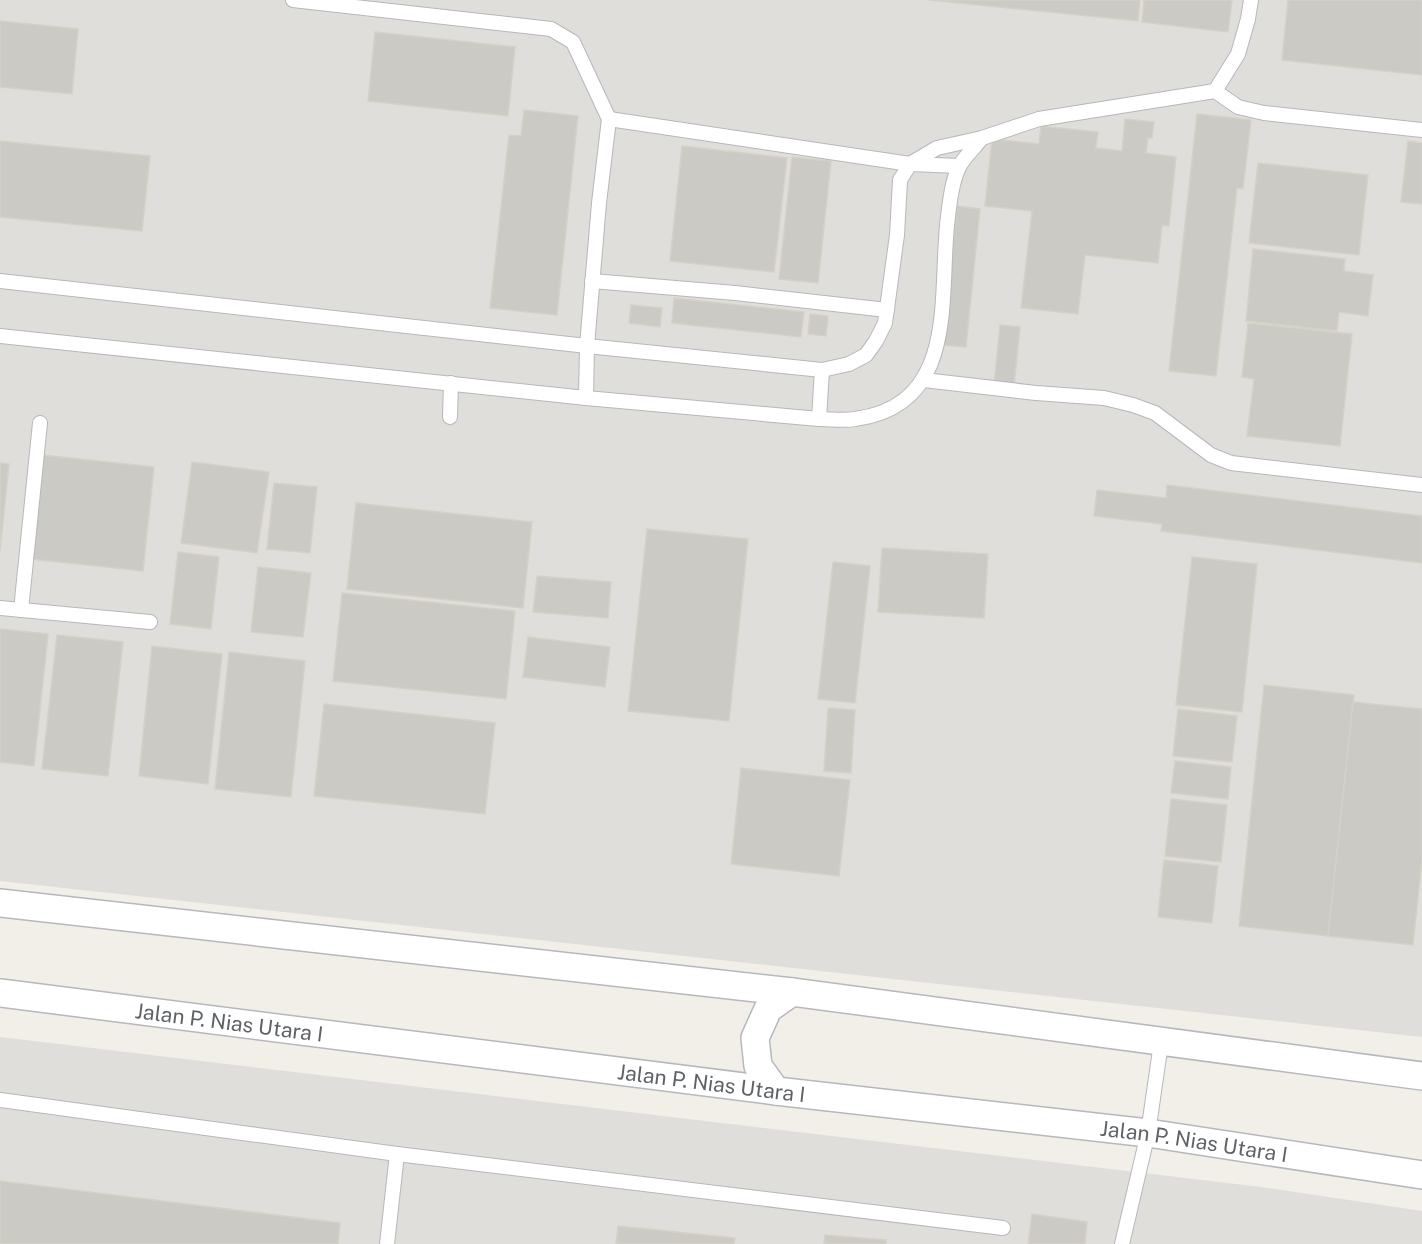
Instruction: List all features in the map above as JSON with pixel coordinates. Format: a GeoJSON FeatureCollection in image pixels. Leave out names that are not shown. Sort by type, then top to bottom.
{"type":"FeatureCollection","features":[{"type":"Feature","properties":{"kind":"street"},"geometry":{"type":"LineString","coordinates":[[0,903],[792,992],[1422,1076]]}},
{"type":"Feature","properties":{"kind":"street"},"geometry":{"type":"LineString","coordinates":[[776,1091],[758,1066],[754,1038],[768,1009],[792,992]]}},
{"type":"Feature","properties":{"kind":"street","name":"Jalan P. Nias Utara I"},"geometry":{"type":"LineString","coordinates":[[0,993],[776,1091],[1148,1133],[1422,1175]]}},
{"type":"Feature","properties":{"kind":"lane"},"geometry":{"type":"LineString","coordinates":[[293,0],[551,29],[573,42],[609,119],[586,346],[586,398]]}},
{"type":"Feature","properties":{"kind":"lane"},"geometry":{"type":"LineString","coordinates":[[1215,91],[1238,54],[1251,0]]}},
{"type":"Feature","properties":{"kind":"lane"},"geometry":{"type":"LineString","coordinates":[[0,281],[822,370],[849,364],[866,355],[885,324],[897,235],[900,180],[910,164],[937,148],[982,138],[1039,119],[1215,91],[1238,107],[1264,113],[1422,130]]}},
{"type":"Feature","properties":{"kind":"lane"},"geometry":{"type":"LineString","coordinates":[[609,119],[910,164],[959,166]]}},
{"type":"Feature","properties":{"kind":"lane"},"geometry":{"type":"LineString","coordinates":[[0,336],[586,398],[819,419],[855,420],[881,413],[905,400],[924,380],[937,351],[946,232],[952,188],[959,166],[982,138]]}},
{"type":"Feature","properties":{"kind":"lane"},"geometry":{"type":"LineString","coordinates":[[592,281],[735,293],[887,310]]}},
{"type":"Feature","properties":{"kind":"lane"},"geometry":{"type":"LineString","coordinates":[[819,419],[822,370]]}},
{"type":"Feature","properties":{"kind":"lane"},"geometry":{"type":"LineString","coordinates":[[924,380],[1104,398],[1155,413],[1211,455],[1232,463],[1422,484]]}},
{"type":"Feature","properties":{"kind":"lane"},"geometry":{"type":"LineString","coordinates":[[450,417],[451,383]]}},
{"type":"Feature","properties":{"kind":"lane"},"geometry":{"type":"LineString","coordinates":[[21,610],[40,423]]}},
{"type":"Feature","properties":{"kind":"lane"},"geometry":{"type":"LineString","coordinates":[[0,608],[150,622]]}},
{"type":"Feature","properties":{"kind":"lane"},"geometry":{"type":"LineString","coordinates":[[1122,1244],[1148,1133],[1161,1043]]}},
{"type":"Feature","properties":{"kind":"lane"},"geometry":{"type":"LineString","coordinates":[[0,1100],[397,1154],[1003,1228]]}},
{"type":"Feature","properties":{"kind":"lane"},"geometry":{"type":"LineString","coordinates":[[387,1244],[397,1154]]}},
{"type":"Feature","properties":{"kind":"shaded area"},"geometry":{"type":"Polygon","coordinates":[[[0,0],[1422,0],[1422,1037],[0,881],[0,0]]]}},
{"type":"Feature","properties":{"kind":"shaded area"},"geometry":{"type":"Polygon","coordinates":[[[0,1037],[1261,1187],[1422,1211],[1422,1244],[0,1244],[0,1037]]]}},
{"type":"Feature","properties":{"kind":"building"},"geometry":{"type":"Polygon","coordinates":[[[929,0],[1140,0],[1138,21],[929,0]]]}},
{"type":"Feature","properties":{"kind":"building"},"geometry":{"type":"Polygon","coordinates":[[[1144,0],[1232,0],[1228,32],[1142,22],[1144,0]]]}},
{"type":"Feature","properties":{"kind":"building"},"geometry":{"type":"Polygon","coordinates":[[[1288,0],[1422,0],[1422,75],[1282,60],[1288,0]]]}},
{"type":"Feature","properties":{"kind":"building"},"geometry":{"type":"Polygon","coordinates":[[[0,21],[78,29],[72,94],[0,87],[0,21]]]}},
{"type":"Feature","properties":{"kind":"building"},"geometry":{"type":"Polygon","coordinates":[[[375,32],[515,47],[508,116],[368,101],[375,32]]]}},
{"type":"Feature","properties":{"kind":"building"},"geometry":{"type":"Polygon","coordinates":[[[524,110],[578,116],[557,315],[490,308],[509,135],[521,136],[524,110]]]}},
{"type":"Feature","properties":{"kind":"building"},"geometry":{"type":"Polygon","coordinates":[[[1197,114],[1251,120],[1243,189],[1237,188],[1216,376],[1169,371],[1197,114]]]}},
{"type":"Feature","properties":{"kind":"building"},"geometry":{"type":"Polygon","coordinates":[[[1125,119],[1154,122],[1152,138],[1148,138],[1146,153],[1176,157],[1169,226],[1162,225],[1158,263],[1085,255],[1078,314],[1021,308],[1032,211],[985,206],[992,139],[1039,144],[1041,126],[1098,132],[1096,148],[1122,151],[1125,119]]]}},
{"type":"Feature","properties":{"kind":"building"},"geometry":{"type":"Polygon","coordinates":[[[0,141],[150,156],[142,231],[0,217],[0,141]]]}},
{"type":"Feature","properties":{"kind":"building"},"geometry":{"type":"Polygon","coordinates":[[[1408,141],[1422,143],[1422,204],[1401,202],[1408,141]]]}},
{"type":"Feature","properties":{"kind":"building"},"geometry":{"type":"Polygon","coordinates":[[[682,146],[787,158],[774,272],[670,261],[682,146]]]}},
{"type":"Feature","properties":{"kind":"building"},"geometry":{"type":"Polygon","coordinates":[[[792,157],[831,161],[818,283],[779,279],[792,157]]]}},
{"type":"Feature","properties":{"kind":"building"},"geometry":{"type":"Polygon","coordinates":[[[1258,163],[1368,175],[1359,255],[1249,243],[1258,163]]]}},
{"type":"Feature","properties":{"kind":"building"},"geometry":{"type":"Polygon","coordinates":[[[957,206],[980,209],[966,347],[943,345],[957,206]]]}},
{"type":"Feature","properties":{"kind":"building"},"geometry":{"type":"Polygon","coordinates":[[[1253,249],[1345,259],[1344,271],[1373,275],[1368,316],[1339,312],[1337,331],[1246,321],[1253,249]]]}},
{"type":"Feature","properties":{"kind":"building"},"geometry":{"type":"Polygon","coordinates":[[[674,298],[804,312],[801,337],[672,323],[674,298]]]}},
{"type":"Feature","properties":{"kind":"building"},"geometry":{"type":"Polygon","coordinates":[[[631,305],[662,308],[660,327],[629,323],[631,305]]]}},
{"type":"Feature","properties":{"kind":"building"},"geometry":{"type":"Polygon","coordinates":[[[810,314],[828,316],[826,336],[808,334],[810,314]]]}},
{"type":"Feature","properties":{"kind":"building"},"geometry":{"type":"Polygon","coordinates":[[[1248,323],[1352,334],[1340,446],[1247,436],[1254,379],[1242,377],[1248,323]]]}},
{"type":"Feature","properties":{"kind":"building"},"geometry":{"type":"Polygon","coordinates":[[[1000,325],[1020,327],[1014,386],[994,384],[1000,325]]]}},
{"type":"Feature","properties":{"kind":"building"},"geometry":{"type":"Polygon","coordinates":[[[42,455],[154,467],[143,571],[31,559],[42,455]]]}},
{"type":"Feature","properties":{"kind":"building"},"geometry":{"type":"Polygon","coordinates":[[[192,462],[269,472],[257,553],[181,543],[192,462]]]}},
{"type":"Feature","properties":{"kind":"building"},"geometry":{"type":"Polygon","coordinates":[[[0,463],[9,464],[0,551],[0,463]]]}},
{"type":"Feature","properties":{"kind":"building"},"geometry":{"type":"Polygon","coordinates":[[[274,483],[317,487],[310,553],[267,549],[274,483]]]}},
{"type":"Feature","properties":{"kind":"building"},"geometry":{"type":"Polygon","coordinates":[[[1167,485],[1422,516],[1422,563],[1161,531],[1162,524],[1094,516],[1097,490],[1166,498],[1167,485]]]}},
{"type":"Feature","properties":{"kind":"building"},"geometry":{"type":"Polygon","coordinates":[[[356,503],[532,522],[523,608],[347,589],[356,503]]]}},
{"type":"Feature","properties":{"kind":"building"},"geometry":{"type":"Polygon","coordinates":[[[647,529],[748,539],[729,721],[628,711],[647,529]]]}},
{"type":"Feature","properties":{"kind":"building"},"geometry":{"type":"Polygon","coordinates":[[[882,548],[988,554],[984,618],[878,612],[882,548]]]}},
{"type":"Feature","properties":{"kind":"building"},"geometry":{"type":"Polygon","coordinates":[[[178,552],[219,557],[211,629],[170,624],[178,552]]]}},
{"type":"Feature","properties":{"kind":"building"},"geometry":{"type":"Polygon","coordinates":[[[1192,557],[1257,564],[1242,712],[1176,705],[1192,557]]]}},
{"type":"Feature","properties":{"kind":"building"},"geometry":{"type":"Polygon","coordinates":[[[833,562],[870,566],[855,703],[818,699],[833,562]]]}},
{"type":"Feature","properties":{"kind":"building"},"geometry":{"type":"Polygon","coordinates":[[[258,567],[311,573],[303,637],[251,632],[258,567]]]}},
{"type":"Feature","properties":{"kind":"building"},"geometry":{"type":"Polygon","coordinates":[[[537,576],[611,582],[608,618],[533,612],[537,576]]]}},
{"type":"Feature","properties":{"kind":"building"},"geometry":{"type":"Polygon","coordinates":[[[342,593],[515,611],[506,699],[333,681],[342,593]]]}},
{"type":"Feature","properties":{"kind":"building"},"geometry":{"type":"Polygon","coordinates":[[[0,629],[48,634],[34,766],[0,762],[0,629]]]}},
{"type":"Feature","properties":{"kind":"building"},"geometry":{"type":"Polygon","coordinates":[[[57,635],[123,642],[108,776],[42,769],[57,635]]]}},
{"type":"Feature","properties":{"kind":"building"},"geometry":{"type":"Polygon","coordinates":[[[528,637],[610,647],[605,687],[523,677],[528,637]]]}},
{"type":"Feature","properties":{"kind":"building"},"geometry":{"type":"Polygon","coordinates":[[[152,646],[222,654],[208,784],[139,776],[152,646]]]}},
{"type":"Feature","properties":{"kind":"building"},"geometry":{"type":"Polygon","coordinates":[[[229,652],[305,661],[291,797],[215,789],[229,652]]]}},
{"type":"Feature","properties":{"kind":"building"},"geometry":{"type":"Polygon","coordinates":[[[1264,685],[1354,695],[1328,936],[1239,926],[1264,685]]]}},
{"type":"Feature","properties":{"kind":"building"},"geometry":{"type":"Polygon","coordinates":[[[1353,702],[1422,709],[1422,859],[1413,945],[1328,936],[1353,702]]]}},
{"type":"Feature","properties":{"kind":"building"},"geometry":{"type":"Polygon","coordinates":[[[324,704],[495,723],[485,814],[314,796],[324,704]]]}},
{"type":"Feature","properties":{"kind":"building"},"geometry":{"type":"Polygon","coordinates":[[[828,708],[855,710],[851,773],[824,771],[828,708]]]}},
{"type":"Feature","properties":{"kind":"building"},"geometry":{"type":"Polygon","coordinates":[[[1178,709],[1237,716],[1232,762],[1173,756],[1178,709]]]}},
{"type":"Feature","properties":{"kind":"building"},"geometry":{"type":"Polygon","coordinates":[[[1175,761],[1231,767],[1228,799],[1171,793],[1175,761]]]}},
{"type":"Feature","properties":{"kind":"building"},"geometry":{"type":"Polygon","coordinates":[[[741,768],[850,780],[839,876],[731,864],[741,768]]]}},
{"type":"Feature","properties":{"kind":"building"},"geometry":{"type":"Polygon","coordinates":[[[1171,799],[1227,805],[1221,862],[1165,856],[1171,799]]]}},
{"type":"Feature","properties":{"kind":"building"},"geometry":{"type":"Polygon","coordinates":[[[1164,860],[1218,866],[1212,923],[1158,917],[1164,860]]]}},
{"type":"Feature","properties":{"kind":"building"},"geometry":{"type":"Polygon","coordinates":[[[0,1181],[340,1223],[338,1244],[0,1244],[0,1181]]]}},
{"type":"Feature","properties":{"kind":"building"},"geometry":{"type":"Polygon","coordinates":[[[1032,1214],[1087,1222],[1085,1244],[1028,1244],[1032,1214]]]}},
{"type":"Feature","properties":{"kind":"building"},"geometry":{"type":"Polygon","coordinates":[[[618,1226],[735,1238],[734,1244],[616,1244],[618,1226]]]}},
{"type":"Feature","properties":{"kind":"building"},"geometry":{"type":"Polygon","coordinates":[[[825,1235],[886,1240],[886,1244],[824,1244],[825,1235]]]}}]}
